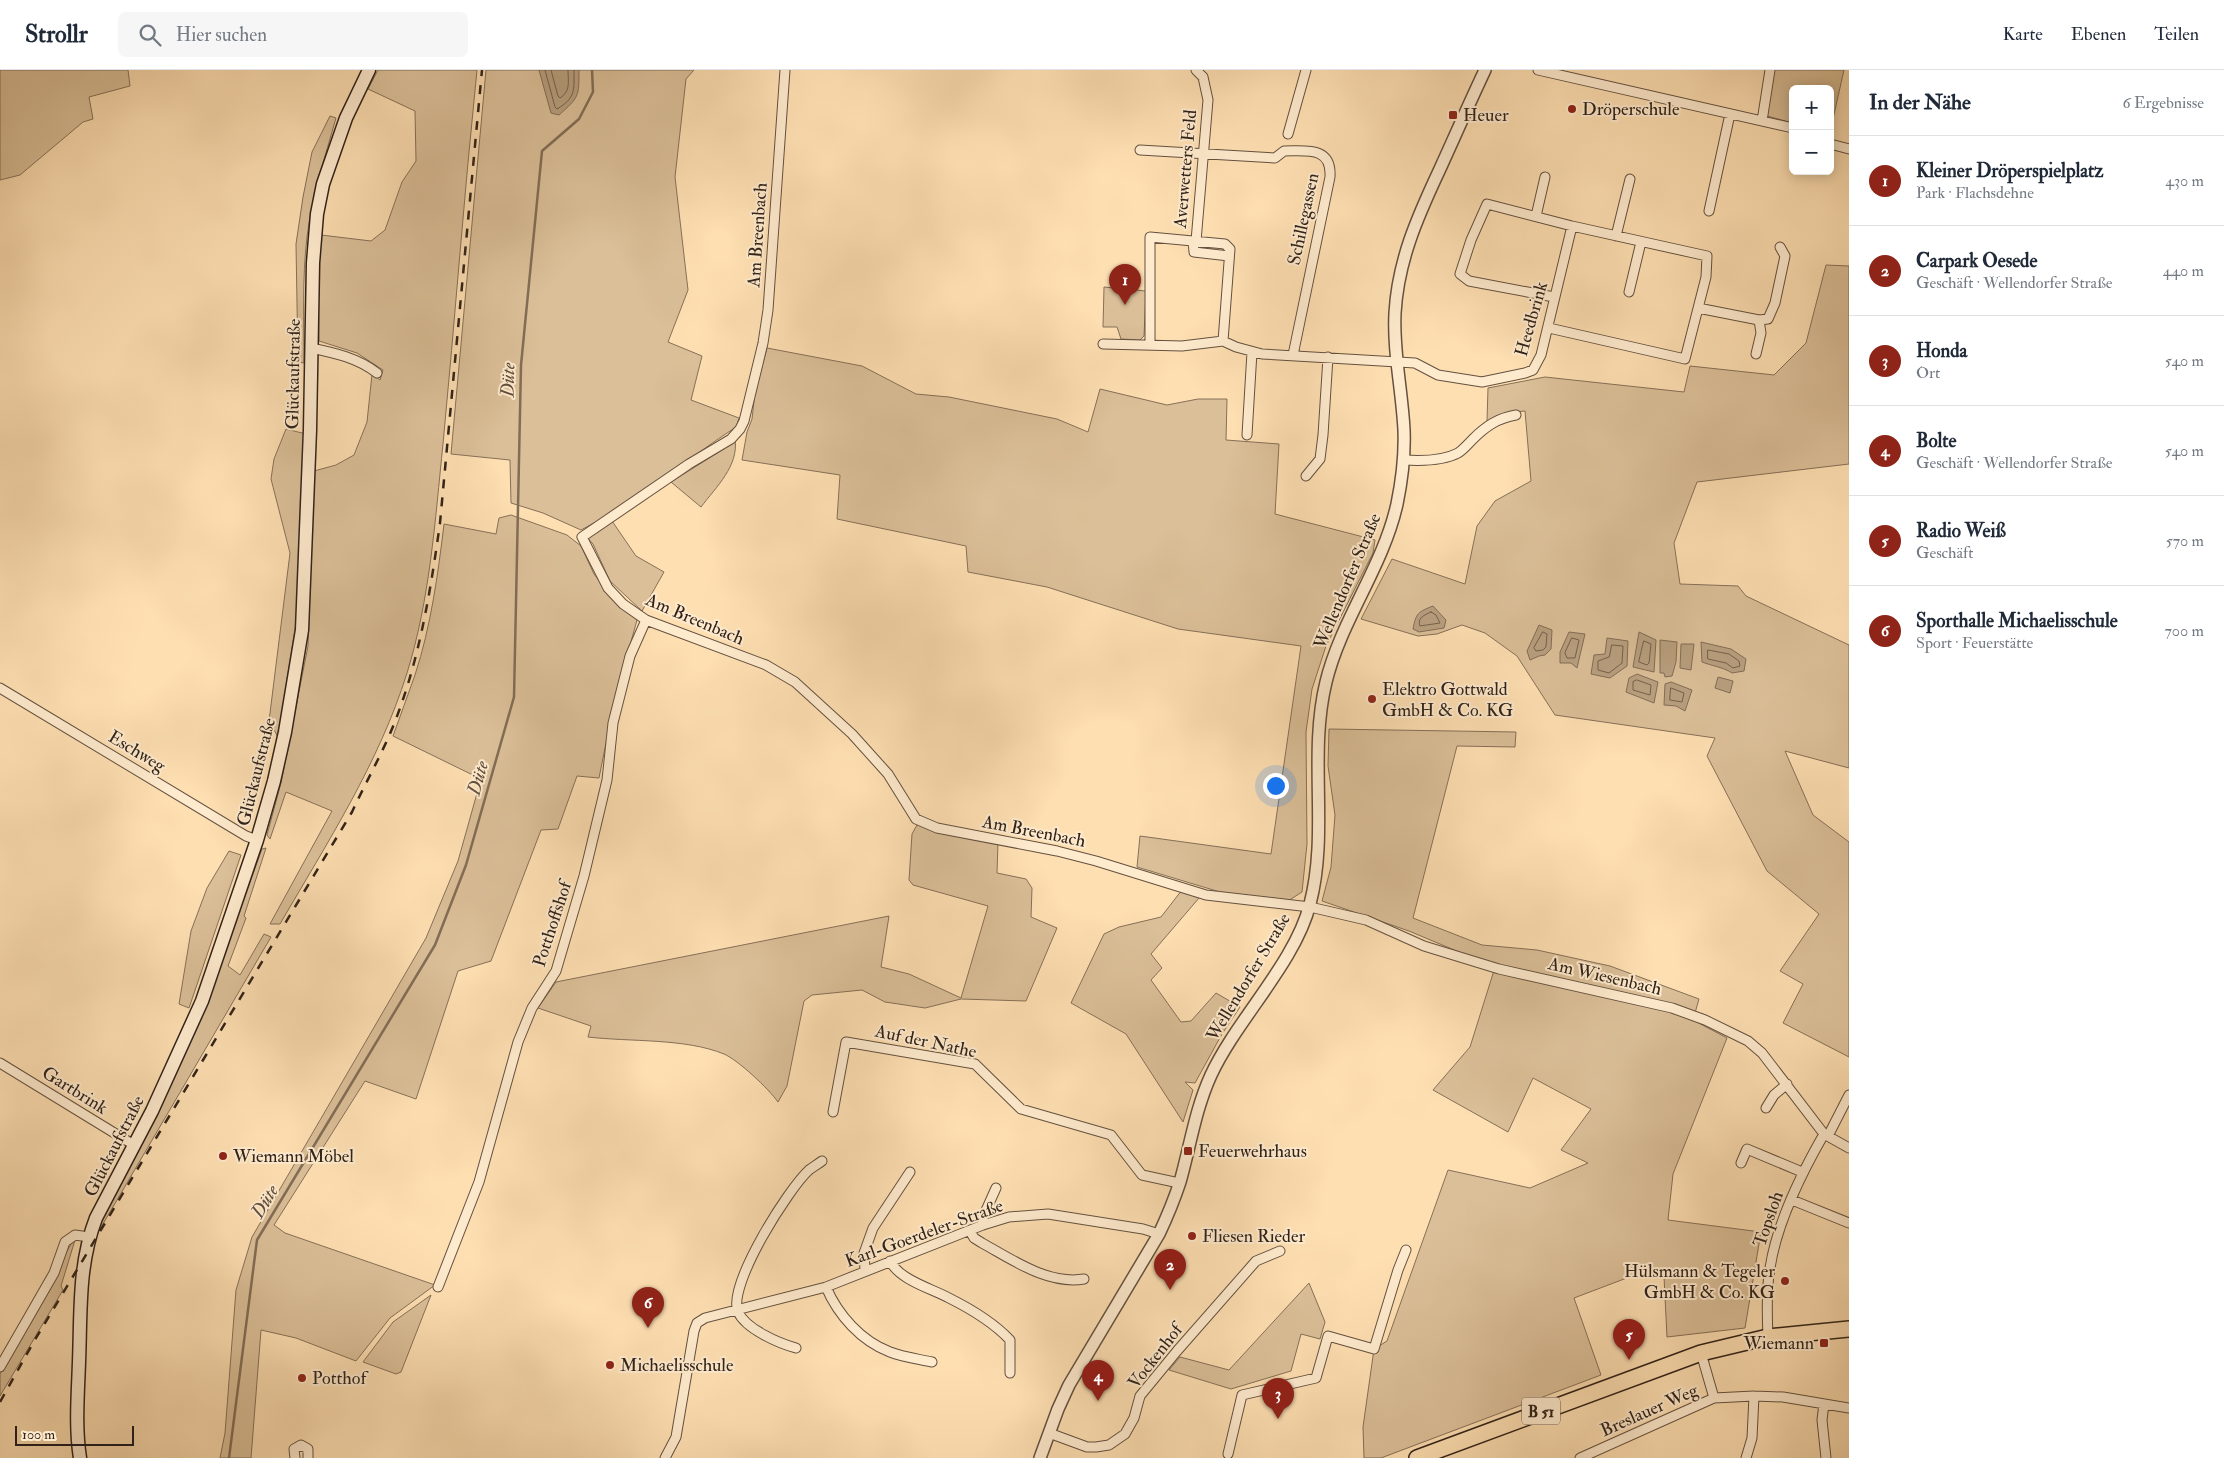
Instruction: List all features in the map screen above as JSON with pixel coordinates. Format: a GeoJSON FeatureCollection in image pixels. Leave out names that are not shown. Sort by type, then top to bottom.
{"type":"FeatureCollection","features":[{"type":"Feature","properties":{"kind":"main road","name":"Glückaufstraße"},"geometry":{"type":"LineString","coordinates":[[80,1458],[78,1389],[82,1276],[89,1237],[96,1218],[170,1074],[202,1001],[257,840],[285,732],[302,630],[312,263],[317,214],[323,184],[346,118],[369,70]]}},
{"type":"Feature","properties":{"kind":"main road","name":"B 51"},"geometry":{"type":"LineString","coordinates":[[1417,1458],[1701,1353],[1768,1337],[1849,1329]]}},
{"type":"Feature","properties":{"kind":"street","name":"Am Breenbach"},"geometry":{"type":"LineString","coordinates":[[785,70],[768,310],[763,343],[744,422],[731,439],[689,464],[582,537],[608,588],[623,604],[646,620],[766,665],[795,682],[852,734],[888,774],[916,819],[944,830],[1096,860],[1206,895],[1310,907]]}},
{"type":"Feature","properties":{"kind":"street","name":"Averwetters Feld"},"geometry":{"type":"LineString","coordinates":[[1196,70],[1203,78],[1208,100],[1194,241],[1225,244],[1230,250],[1223,341]]}},
{"type":"Feature","properties":{"kind":"street"},"geometry":{"type":"LineString","coordinates":[[1288,134],[1306,70]]}},
{"type":"Feature","properties":{"kind":"street","name":"Wellendorfer Straße"},"geometry":{"type":"LineString","coordinates":[[1040,1458],[1069,1385],[1159,1234],[1179,1183],[1196,1116],[1212,1073],[1228,1043],[1276,972],[1294,941],[1310,907],[1317,868],[1319,828],[1316,758],[1320,712],[1326,680],[1337,648],[1377,563],[1392,522],[1404,460],[1404,428],[1395,361],[1398,280],[1406,249],[1422,206],[1485,70]]}},
{"type":"Feature","properties":{"kind":"street"},"geometry":{"type":"LineString","coordinates":[[1538,70],[1789,127]]}},
{"type":"Feature","properties":{"kind":"street"},"geometry":{"type":"LineString","coordinates":[[1762,121],[1770,70]]}},
{"type":"Feature","properties":{"kind":"street"},"geometry":{"type":"LineString","coordinates":[[1708,211],[1730,114]]}},
{"type":"Feature","properties":{"kind":"street"},"geometry":{"type":"LineString","coordinates":[[1834,145],[1849,149]]}},
{"type":"Feature","properties":{"kind":"street"},"geometry":{"type":"LineString","coordinates":[[1140,150],[1204,154]]}},
{"type":"Feature","properties":{"kind":"street","name":"Schillegassen"},"geometry":{"type":"LineString","coordinates":[[1204,154],[1275,158],[1284,150],[1314,151],[1328,160],[1330,168],[1292,355]]}},
{"type":"Feature","properties":{"kind":"street"},"geometry":{"type":"LineString","coordinates":[[1536,216],[1545,177]]}},
{"type":"Feature","properties":{"kind":"street"},"geometry":{"type":"LineString","coordinates":[[1616,236],[1630,179]]}},
{"type":"Feature","properties":{"kind":"street"},"geometry":{"type":"LineString","coordinates":[[1549,328],[1685,359],[1706,277],[1707,256],[1572,226],[1487,204],[1470,240],[1460,274],[1468,281],[1554,297]]}},
{"type":"Feature","properties":{"kind":"street","name":"Heedbrink"},"geometry":{"type":"LineString","coordinates":[[1395,361],[1415,363],[1438,375],[1482,382],[1533,370],[1541,355],[1549,328],[1554,297],[1572,226]]}},
{"type":"Feature","properties":{"kind":"street"},"geometry":{"type":"LineString","coordinates":[[1150,345],[1150,237],[1194,241]]}},
{"type":"Feature","properties":{"kind":"street"},"geometry":{"type":"LineString","coordinates":[[1629,292],[1641,242]]}},
{"type":"Feature","properties":{"kind":"street"},"geometry":{"type":"LineString","coordinates":[[1698,308],[1759,320],[1768,318],[1775,303],[1785,256],[1780,246]]}},
{"type":"Feature","properties":{"kind":"street"},"geometry":{"type":"LineString","coordinates":[[1756,354],[1761,333],[1759,320]]}},
{"type":"Feature","properties":{"kind":"street"},"geometry":{"type":"LineString","coordinates":[[1103,344],[1182,346],[1223,341],[1252,352],[1395,361]]}},
{"type":"Feature","properties":{"kind":"street"},"geometry":{"type":"LineString","coordinates":[[311,348],[342,355],[367,365],[377,373]]}},
{"type":"Feature","properties":{"kind":"street"},"geometry":{"type":"LineString","coordinates":[[1247,434],[1252,352]]}},
{"type":"Feature","properties":{"kind":"street"},"geometry":{"type":"LineString","coordinates":[[1306,476],[1320,459],[1328,357]]}},
{"type":"Feature","properties":{"kind":"street"},"geometry":{"type":"LineString","coordinates":[[1404,460],[1417,461],[1449,456],[1459,452],[1484,428],[1500,418],[1516,415]]}},
{"type":"Feature","properties":{"kind":"street","name":"Potthoffshof"},"geometry":{"type":"LineString","coordinates":[[438,1286],[478,1182],[518,1042],[532,1008],[556,971],[584,876],[603,799],[613,723],[630,656],[646,620]]}},
{"type":"Feature","properties":{"kind":"street","name":"Eschweg"},"geometry":{"type":"LineString","coordinates":[[0,688],[246,836],[257,840]]}},
{"type":"Feature","properties":{"kind":"street","name":"Am Wiesenbach"},"geometry":{"type":"LineString","coordinates":[[1310,907],[1366,920],[1424,946],[1499,969],[1672,1008],[1706,1020],[1748,1041],[1762,1053],[1826,1135],[1849,1148]]}},
{"type":"Feature","properties":{"kind":"street","name":"Auf der Nathe"},"geometry":{"type":"LineString","coordinates":[[833,1112],[846,1042],[975,1064],[1021,1109],[1111,1135],[1142,1175],[1179,1183]]}},
{"type":"Feature","properties":{"kind":"street","name":"Gartbrink"},"geometry":{"type":"LineString","coordinates":[[0,1063],[134,1145]]}},
{"type":"Feature","properties":{"kind":"street"},"geometry":{"type":"LineString","coordinates":[[1766,1108],[1774,1095],[1787,1084]]}},
{"type":"Feature","properties":{"kind":"street","name":"Topsloh"},"geometry":{"type":"LineString","coordinates":[[1768,1337],[1770,1269],[1776,1238],[1802,1172],[1849,1095]]}},
{"type":"Feature","properties":{"kind":"street"},"geometry":{"type":"LineString","coordinates":[[1741,1163],[1747,1149],[1802,1172]]}},
{"type":"Feature","properties":{"kind":"street"},"geometry":{"type":"LineString","coordinates":[[796,1348],[782,1344],[764,1335],[746,1322],[738,1311],[737,1300],[741,1279],[762,1235],[791,1192],[809,1170],[822,1161]]}},
{"type":"Feature","properties":{"kind":"street"},"geometry":{"type":"LineString","coordinates":[[865,1270],[864,1253],[873,1228],[910,1172]]}},
{"type":"Feature","properties":{"kind":"street"},"geometry":{"type":"LineString","coordinates":[[983,1225],[983,1218],[996,1188]]}},
{"type":"Feature","properties":{"kind":"street"},"geometry":{"type":"LineString","coordinates":[[1792,1200],[1849,1223]]}},
{"type":"Feature","properties":{"kind":"street","name":"Karl-Goerdeler-Straße"},"geometry":{"type":"LineString","coordinates":[[665,1458],[676,1437],[694,1331],[697,1323],[704,1318],[738,1311],[826,1287],[865,1270],[1009,1217],[1048,1214],[1143,1229],[1159,1234]]}},
{"type":"Feature","properties":{"kind":"street"},"geometry":{"type":"LineString","coordinates":[[970,1231],[974,1238],[982,1244],[1037,1273],[1072,1281],[1084,1279]]}},
{"type":"Feature","properties":{"kind":"street"},"geometry":{"type":"LineString","coordinates":[[0,1367],[54,1273],[64,1242],[74,1235],[89,1237]]}},
{"type":"Feature","properties":{"kind":"street"},"geometry":{"type":"LineString","coordinates":[[1228,1454],[1242,1395],[1316,1378],[1328,1336],[1374,1349],[1406,1250]]}},
{"type":"Feature","properties":{"kind":"street","name":"Vockenhof"},"geometry":{"type":"LineString","coordinates":[[1049,1433],[1087,1447],[1109,1445],[1126,1434],[1134,1418],[1140,1396],[1177,1351],[1256,1261],[1280,1251]]}},
{"type":"Feature","properties":{"kind":"street"},"geometry":{"type":"LineString","coordinates":[[890,1261],[900,1273],[951,1299],[1003,1332],[1010,1340],[1010,1373]]}},
{"type":"Feature","properties":{"kind":"street"},"geometry":{"type":"LineString","coordinates":[[826,1287],[830,1297],[848,1323],[868,1341],[890,1352],[932,1362]]}},
{"type":"Feature","properties":{"kind":"street","name":"Breslauer Weg"},"geometry":{"type":"LineString","coordinates":[[1580,1458],[1714,1398],[1701,1353]]}},
{"type":"Feature","properties":{"kind":"street"},"geometry":{"type":"LineString","coordinates":[[1714,1398],[1754,1396],[1849,1408]]}},
{"type":"Feature","properties":{"kind":"street"},"geometry":{"type":"LineString","coordinates":[[1746,1458],[1752,1438],[1754,1396]]}},
{"type":"Feature","properties":{"kind":"street"},"geometry":{"type":"LineString","coordinates":[[1824,1404],[1822,1420],[1826,1458]]}},
{"type":"Feature","properties":{"kind":"street"},"geometry":{"type":"LineString","coordinates":[[291,1457],[296,1447],[304,1446],[309,1452],[308,1458]]}},
{"type":"Feature","properties":{"kind":"shaded area"},"geometry":{"type":"Polygon","coordinates":[[[0,70],[128,70],[130,86],[89,97],[93,119],[83,122],[20,175],[0,180],[0,70]]]}},
{"type":"Feature","properties":{"kind":"shaded area"},"geometry":{"type":"Polygon","coordinates":[[[378,70],[477,70],[431,560],[415,645],[407,673],[382,739],[351,802],[280,924],[270,924],[332,811],[286,792],[270,839],[267,835],[281,783],[308,646],[314,471],[336,465],[354,455],[367,422],[372,374],[380,380],[383,370],[357,353],[319,341],[318,265],[321,235],[371,241],[385,230],[402,182],[416,161],[415,111],[368,89],[378,70]]]}},
{"type":"Feature","properties":{"kind":"shaded area"},"geometry":{"type":"Polygon","coordinates":[[[486,70],[694,70],[686,79],[675,177],[688,290],[668,342],[702,356],[691,400],[739,418],[736,427],[641,494],[581,530],[543,513],[511,503],[510,460],[451,454],[486,70]]]}},
{"type":"Feature","properties":{"kind":"shaded area"},"geometry":{"type":"Polygon","coordinates":[[[1774,70],[1844,70],[1834,114],[1834,85],[1789,85],[1789,122],[1767,116],[1774,70]]]}},
{"type":"Feature","properties":{"kind":"shaded area"},"geometry":{"type":"Polygon","coordinates":[[[330,116],[336,118],[315,192],[305,253],[304,363],[298,362],[296,244],[312,152],[330,116]]]}},
{"type":"Feature","properties":{"kind":"shaded area"},"geometry":{"type":"Polygon","coordinates":[[[1826,265],[1849,266],[1849,464],[1697,482],[1674,543],[1680,584],[1738,586],[1746,596],[1849,645],[1849,768],[1785,751],[1813,815],[1849,842],[1849,1057],[1783,1023],[1803,984],[1780,971],[1819,914],[1767,871],[1707,756],[1715,738],[1555,715],[1517,656],[1485,633],[1462,625],[1437,634],[1418,636],[1361,619],[1392,559],[1465,584],[1477,526],[1495,501],[1531,481],[1525,411],[1505,413],[1487,421],[1488,388],[1545,377],[1684,392],[1690,366],[1774,375],[1806,343],[1826,265]]]}},
{"type":"Feature","properties":{"kind":"shaded area"},"geometry":{"type":"Polygon","coordinates":[[[1104,287],[1146,291],[1144,336],[1140,340],[1121,339],[1117,327],[1103,327],[1104,287]]]}},
{"type":"Feature","properties":{"kind":"shaded area"},"geometry":{"type":"Polygon","coordinates":[[[767,348],[862,366],[916,394],[949,397],[1057,419],[1088,432],[1100,389],[1167,405],[1198,399],[1227,399],[1226,440],[1279,444],[1275,514],[1375,540],[1373,553],[1326,646],[1312,689],[1306,732],[1307,844],[1302,892],[1288,901],[1230,895],[1137,867],[1140,836],[1271,854],[1301,646],[1178,629],[1047,587],[968,572],[966,546],[837,519],[840,475],[742,460],[747,432],[752,419],[755,392],[767,348]]]}},
{"type":"Feature","properties":{"kind":"shaded area"},"geometry":{"type":"Polygon","coordinates":[[[286,429],[302,433],[310,430],[297,617],[278,737],[269,721],[290,553],[271,479],[274,459],[286,429]]]}},
{"type":"Feature","properties":{"kind":"shaded area"},"geometry":{"type":"Polygon","coordinates":[[[735,439],[735,449],[730,467],[701,507],[671,482],[722,450],[735,439]]]}},
{"type":"Feature","properties":{"kind":"shaded area"},"geometry":{"type":"Polygon","coordinates":[[[511,515],[567,535],[581,546],[594,574],[617,604],[637,620],[614,703],[599,778],[577,776],[558,829],[541,830],[491,961],[458,971],[416,1099],[365,1081],[274,1225],[285,1233],[435,1285],[390,1318],[356,1361],[296,1338],[261,1330],[251,1458],[220,1458],[225,1433],[236,1290],[252,1237],[426,938],[458,861],[481,779],[393,736],[415,675],[430,619],[444,524],[496,534],[499,518],[511,515]]]}},
{"type":"Feature","properties":{"kind":"shaded area"},"geometry":{"type":"Polygon","coordinates":[[[612,521],[636,556],[664,572],[642,611],[610,581],[593,544],[586,536],[612,521]]]}},
{"type":"Feature","properties":{"kind":"shaded area"},"geometry":{"type":"Polygon","coordinates":[[[1329,729],[1516,732],[1515,747],[1457,746],[1413,918],[1482,945],[1537,950],[1610,966],[1699,999],[1693,1020],[1727,1038],[1673,1174],[1668,1220],[1761,1232],[1745,1328],[1667,1337],[1664,1277],[1632,1276],[1574,1298],[1601,1375],[1381,1458],[1364,1458],[1363,1427],[1374,1349],[1387,1341],[1448,1170],[1530,1188],[1588,1163],[1561,1150],[1591,1109],[1533,1078],[1508,1132],[1433,1090],[1470,1047],[1496,964],[1322,901],[1331,867],[1335,815],[1328,766],[1329,729]]]}},
{"type":"Feature","properties":{"kind":"shaded area"},"geometry":{"type":"Polygon","coordinates":[[[917,825],[998,842],[997,873],[1026,879],[1032,888],[1031,917],[1057,928],[1026,1001],[961,999],[925,1008],[885,1002],[862,990],[812,995],[804,1001],[787,1086],[778,1102],[753,1075],[724,1054],[692,1045],[588,1037],[591,1026],[538,1008],[556,982],[889,916],[881,967],[909,974],[961,998],[988,906],[913,885],[909,880],[912,834],[917,825]]]}},
{"type":"Feature","properties":{"kind":"shaded area"},"geometry":{"type":"Polygon","coordinates":[[[266,848],[244,916],[246,918],[228,966],[240,975],[264,934],[271,937],[93,1241],[96,1228],[206,1003],[262,849],[266,848]]]}},
{"type":"Feature","properties":{"kind":"shaded area"},"geometry":{"type":"Polygon","coordinates":[[[229,851],[241,855],[189,1008],[179,1004],[191,931],[207,888],[229,851]]]}},
{"type":"Feature","properties":{"kind":"shaded area"},"geometry":{"type":"Polygon","coordinates":[[[1182,890],[1199,898],[1151,954],[1162,968],[1151,980],[1181,1022],[1191,1021],[1216,993],[1240,1007],[1222,1034],[1195,1083],[1185,1082],[1193,1090],[1183,1122],[1126,1034],[1071,1003],[1104,934],[1119,927],[1161,917],[1182,890]]]}},
{"type":"Feature","properties":{"kind":"shaded area"},"geometry":{"type":"Polygon","coordinates":[[[75,1240],[61,1286],[63,1290],[0,1396],[0,1374],[72,1242],[75,1240]]]}},
{"type":"Feature","properties":{"kind":"shaded area"},"geometry":{"type":"Polygon","coordinates":[[[1309,1283],[1325,1322],[1320,1339],[1301,1334],[1291,1371],[1231,1389],[1169,1370],[1180,1357],[1229,1370],[1309,1283]]]}},
{"type":"Feature","properties":{"kind":"shaded area"},"geometry":{"type":"Polygon","coordinates":[[[431,1295],[401,1372],[396,1374],[363,1362],[393,1322],[431,1295]]]}},
{"type":"Feature","properties":{"kind":"water"},"geometry":{"type":"Polygon","coordinates":[[[539,70],[579,70],[579,86],[576,96],[571,104],[559,115],[551,113],[539,70]]]}},
{"type":"Feature","properties":{"kind":"water"},"geometry":{"type":"Polygon","coordinates":[[[1433,606],[1446,620],[1444,628],[1419,632],[1413,629],[1418,614],[1433,606]]]}},
{"type":"Feature","properties":{"kind":"water"},"geometry":{"type":"Polygon","coordinates":[[[1539,625],[1552,630],[1551,649],[1545,655],[1530,660],[1527,651],[1539,625]]]}},
{"type":"Feature","properties":{"kind":"water"},"geometry":{"type":"Polygon","coordinates":[[[1569,632],[1585,634],[1577,668],[1571,663],[1560,663],[1560,652],[1569,632]]]}},
{"type":"Feature","properties":{"kind":"water"},"geometry":{"type":"Polygon","coordinates":[[[1639,632],[1656,640],[1654,672],[1633,667],[1639,632]]]}},
{"type":"Feature","properties":{"kind":"water"},"geometry":{"type":"Polygon","coordinates":[[[1607,638],[1628,641],[1627,666],[1610,678],[1591,674],[1594,655],[1605,654],[1607,638]]]}},
{"type":"Feature","properties":{"kind":"water"},"geometry":{"type":"Polygon","coordinates":[[[1660,640],[1677,642],[1676,662],[1672,676],[1665,677],[1664,673],[1660,673],[1660,640]]]}},
{"type":"Feature","properties":{"kind":"water"},"geometry":{"type":"Polygon","coordinates":[[[1701,642],[1731,649],[1746,659],[1744,671],[1732,673],[1702,662],[1701,642]]]}},
{"type":"Feature","properties":{"kind":"water"},"geometry":{"type":"Polygon","coordinates":[[[1681,644],[1694,644],[1691,670],[1680,668],[1681,644]]]}},
{"type":"Feature","properties":{"kind":"water"},"geometry":{"type":"Polygon","coordinates":[[[1637,674],[1658,682],[1654,703],[1626,692],[1629,678],[1637,674]]]}},
{"type":"Feature","properties":{"kind":"water"},"geometry":{"type":"Polygon","coordinates":[[[1718,677],[1733,681],[1730,693],[1715,688],[1718,677]]]}},
{"type":"Feature","properties":{"kind":"water"},"geometry":{"type":"Polygon","coordinates":[[[1671,682],[1692,690],[1685,711],[1676,706],[1664,705],[1665,684],[1671,682]]]}},
{"type":"Feature","properties":{"kind":"waterway","name":"Düte"},"geometry":{"type":"LineString","coordinates":[[229,1458],[257,1240],[435,945],[466,865],[514,697],[521,365],[542,151],[579,119],[593,92],[592,70]]}},
{"type":"Feature","properties":{"kind":"railway"},"geometry":{"type":"LineString","coordinates":[[0,1402],[33,1343],[352,812],[385,745],[399,711],[422,631],[440,523],[482,70]]}},
{"type":"Feature","properties":{"kind":"place","name":"Dröperschule"},"geometry":{"type":"Point","coordinates":[1572,109]}},
{"type":"Feature","properties":{"kind":"place","name":"Heuer"},"geometry":{"type":"Point","coordinates":[1453,115]}},
{"type":"Feature","properties":{"kind":"place","name":"Kleiner Dröperspielplatz"},"geometry":{"type":"Point","coordinates":[1125,305]}},
{"type":"Feature","properties":{"kind":"place","name":"Elektro Gottwald GmbH & Co. KG"},"geometry":{"type":"Point","coordinates":[1372,699]}},
{"type":"Feature","properties":{"kind":"place","name":"Feuerwehrhaus"},"geometry":{"type":"Point","coordinates":[1188,1151]}},
{"type":"Feature","properties":{"kind":"place","name":"Wiemann Möbel"},"geometry":{"type":"Point","coordinates":[223,1156]}},
{"type":"Feature","properties":{"kind":"place","name":"Fliesen Rieder"},"geometry":{"type":"Point","coordinates":[1192,1236]}},
{"type":"Feature","properties":{"kind":"place","name":"Hülsmann & Tegeler GmbH & Co. KG"},"geometry":{"type":"Point","coordinates":[1785,1281]}},
{"type":"Feature","properties":{"kind":"place","name":"Carpark Oesede"},"geometry":{"type":"Point","coordinates":[1170,1290]}},
{"type":"Feature","properties":{"kind":"place","name":"Sporthalle Michaelisschule"},"geometry":{"type":"Point","coordinates":[648,1328]}},
{"type":"Feature","properties":{"kind":"place","name":"Wiemann"},"geometry":{"type":"Point","coordinates":[1824,1343]}},
{"type":"Feature","properties":{"kind":"place","name":"Radio Weiß"},"geometry":{"type":"Point","coordinates":[1629,1360]}},
{"type":"Feature","properties":{"kind":"place","name":"Michaelisschule"},"geometry":{"type":"Point","coordinates":[610,1365]}},
{"type":"Feature","properties":{"kind":"place","name":"Potthof"},"geometry":{"type":"Point","coordinates":[302,1378]}},
{"type":"Feature","properties":{"kind":"place","name":"Bolte"},"geometry":{"type":"Point","coordinates":[1098,1401]}},
{"type":"Feature","properties":{"kind":"place","name":"Honda"},"geometry":{"type":"Point","coordinates":[1278,1419]}}]}
